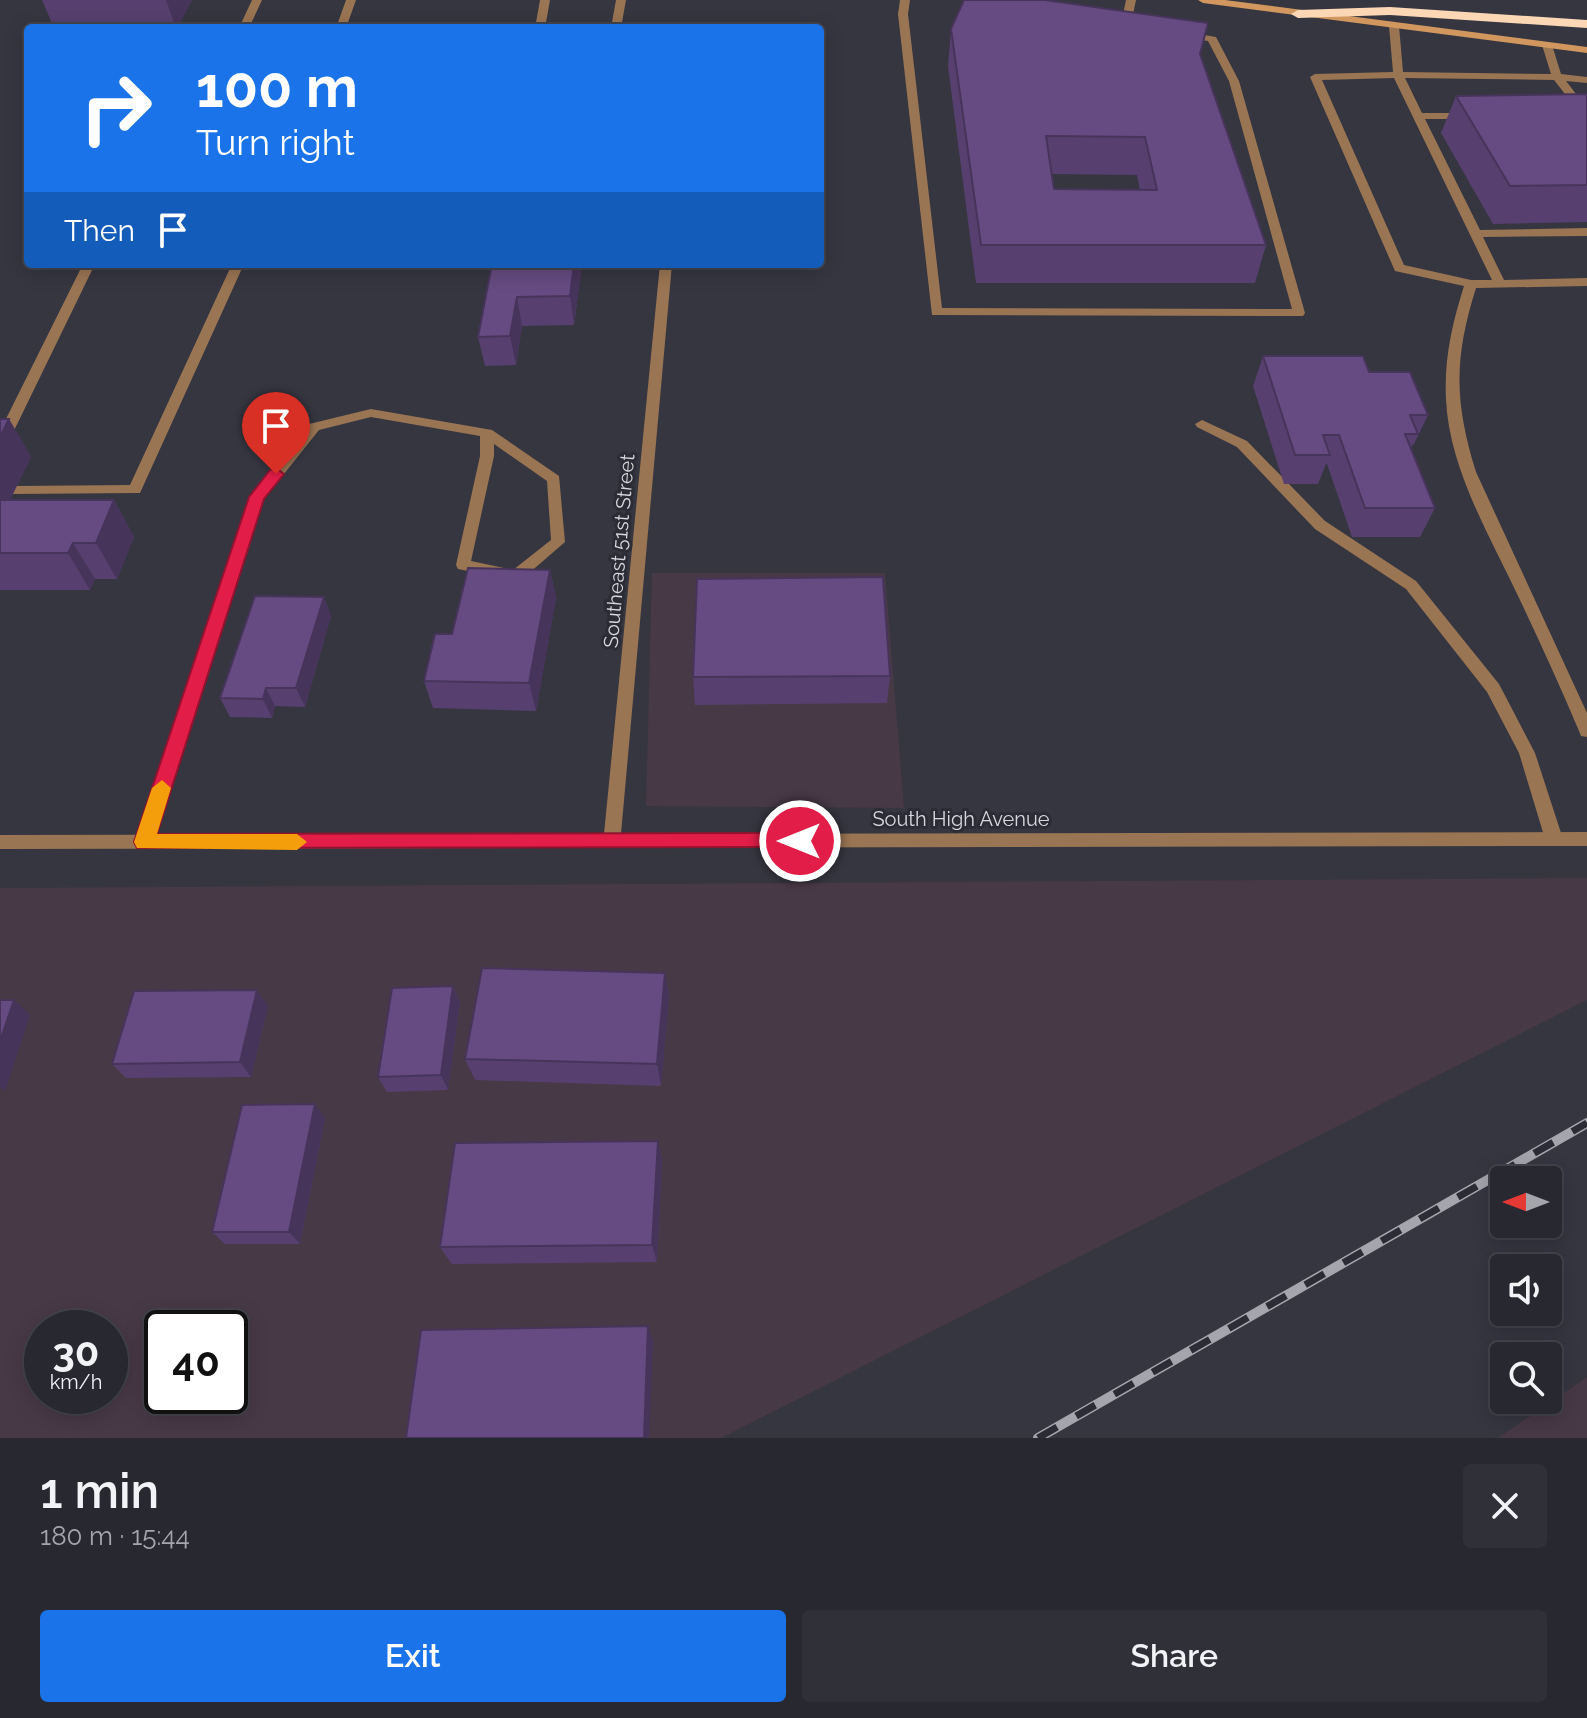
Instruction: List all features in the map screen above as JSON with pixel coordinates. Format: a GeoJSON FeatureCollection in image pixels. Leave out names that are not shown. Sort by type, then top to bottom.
{"type":"FeatureCollection","features":[{"type":"Feature","properties":{"kind":"highway"},"geometry":{"type":"LineString","coordinates":[[1298,14],[1390,11],[1587,24]]}},
{"type":"Feature","properties":{"kind":"main road"},"geometry":{"type":"LineString","coordinates":[[1203,0],[1587,50]]}},
{"type":"Feature","properties":{"kind":"street"},"geometry":{"type":"LineString","coordinates":[[246,24],[257,0]]}},
{"type":"Feature","properties":{"kind":"street"},"geometry":{"type":"LineString","coordinates":[[342,24],[351,0]]}},
{"type":"Feature","properties":{"kind":"street"},"geometry":{"type":"LineString","coordinates":[[541,24],[545,0]]}},
{"type":"Feature","properties":{"kind":"street"},"geometry":{"type":"LineString","coordinates":[[617,24],[621,0]]}},
{"type":"Feature","properties":{"kind":"street"},"geometry":{"type":"LineString","coordinates":[[905,0],[903,14],[936,312],[1299,313],[1234,81],[1212,39],[1169,32]]}},
{"type":"Feature","properties":{"kind":"street"},"geometry":{"type":"LineString","coordinates":[[1131,0],[1120,23],[1140,26]]}},
{"type":"Feature","properties":{"kind":"street"},"geometry":{"type":"LineString","coordinates":[[1394,26],[1398,75],[1500,284]]}},
{"type":"Feature","properties":{"kind":"street"},"geometry":{"type":"LineString","coordinates":[[1547,45],[1557,77],[1587,115]]}},
{"type":"Feature","properties":{"kind":"street"},"geometry":{"type":"LineString","coordinates":[[1587,80],[1398,75],[1315,77],[1399,268],[1471,284],[1587,282]]}},
{"type":"Feature","properties":{"kind":"street"},"geometry":{"type":"LineString","coordinates":[[1572,116],[1587,115]]}},
{"type":"Feature","properties":{"kind":"street"},"geometry":{"type":"LineString","coordinates":[[1418,116],[1479,116]]}},
{"type":"Feature","properties":{"kind":"street"},"geometry":{"type":"LineString","coordinates":[[1475,234],[1587,232]]}},
{"type":"Feature","properties":{"kind":"street"},"geometry":{"type":"LineString","coordinates":[[0,445],[87,268]]}},
{"type":"Feature","properties":{"kind":"street"},"geometry":{"type":"LineString","coordinates":[[15,491],[135,490],[236,268]]}},
{"type":"Feature","properties":{"kind":"street","name":"Southeast 51st Street"},"geometry":{"type":"LineString","coordinates":[[612,842],[666,268]]}},
{"type":"Feature","properties":{"kind":"street"},"geometry":{"type":"LineString","coordinates":[[1471,284],[1458,318],[1450,385],[1462,459],[1587,731]]}},
{"type":"Feature","properties":{"kind":"street"},"geometry":{"type":"LineString","coordinates":[[144,842],[257,497],[314,427],[371,413],[487,433],[554,479],[558,542],[516,576],[463,565],[487,456],[487,433]]}},
{"type":"Feature","properties":{"kind":"street"},"geometry":{"type":"LineString","coordinates":[[1202,424],[1242,444],[1320,525],[1411,585],[1493,688],[1527,753],[1554,839]]}},
{"type":"Feature","properties":{"kind":"street","name":"South High Avenue"},"geometry":{"type":"LineString","coordinates":[[0,842],[1587,839]]}},
{"type":"Feature","properties":{"kind":"shaded area"},"geometry":{"type":"Polygon","coordinates":[[[652,573],[885,573],[904,808],[646,806],[652,573]]]}},
{"type":"Feature","properties":{"kind":"shaded area"},"geometry":{"type":"Polygon","coordinates":[[[1587,878],[1587,1000],[721,1438],[0,1438],[0,888],[1587,878]]]}},
{"type":"Feature","properties":{"kind":"shaded area"},"geometry":{"type":"Polygon","coordinates":[[[1587,1377],[1587,1438],[1498,1438],[1533,1414],[1562,1414],[1562,1394],[1587,1377]]]}},
{"type":"Feature","properties":{"kind":"building"},"geometry":{"type":"Polygon","coordinates":[[[964,0],[1045,0],[1208,23],[1200,54],[1266,245],[981,245],[951,29],[964,0]],[[1046,136],[1054,189],[1157,190],[1145,137],[1046,136]]]}},
{"type":"Feature","properties":{"kind":"building"},"geometry":{"type":"Polygon","coordinates":[[[1587,94],[1587,185],[1510,186],[1456,96],[1587,94]]]}},
{"type":"Feature","properties":{"kind":"building"},"geometry":{"type":"Polygon","coordinates":[[[491,268],[574,268],[570,296],[517,297],[510,336],[478,337],[491,268]]]}},
{"type":"Feature","properties":{"kind":"building"},"geometry":{"type":"Polygon","coordinates":[[[1263,356],[1363,356],[1369,372],[1410,372],[1428,415],[1410,415],[1418,434],[1405,434],[1435,508],[1365,508],[1339,435],[1323,435],[1330,455],[1295,455],[1263,356]]]}},
{"type":"Feature","properties":{"kind":"building"},"geometry":{"type":"Polygon","coordinates":[[[0,419],[9,419],[0,437],[0,419]]]}},
{"type":"Feature","properties":{"kind":"building"},"geometry":{"type":"Polygon","coordinates":[[[0,500],[114,500],[96,543],[73,543],[68,553],[0,553],[0,500]]]}},
{"type":"Feature","properties":{"kind":"building"},"geometry":{"type":"Polygon","coordinates":[[[468,568],[550,570],[529,683],[424,681],[435,634],[452,634],[468,568]]]}},
{"type":"Feature","properties":{"kind":"building"},"geometry":{"type":"Polygon","coordinates":[[[883,577],[890,676],[693,677],[697,579],[883,577]]]}},
{"type":"Feature","properties":{"kind":"building"},"geometry":{"type":"Polygon","coordinates":[[[255,596],[324,597],[296,688],[266,688],[263,699],[220,698],[255,596]]]}},
{"type":"Feature","properties":{"kind":"building"},"geometry":{"type":"Polygon","coordinates":[[[482,968],[665,973],[657,1064],[465,1059],[482,968]]]}},
{"type":"Feature","properties":{"kind":"building"},"geometry":{"type":"Polygon","coordinates":[[[453,986],[441,1075],[378,1077],[392,988],[453,986]]]}},
{"type":"Feature","properties":{"kind":"building"},"geometry":{"type":"Polygon","coordinates":[[[257,990],[240,1062],[112,1064],[134,991],[257,990]]]}},
{"type":"Feature","properties":{"kind":"building"},"geometry":{"type":"Polygon","coordinates":[[[0,1000],[14,1000],[0,1041],[0,1000]]]}},
{"type":"Feature","properties":{"kind":"building"},"geometry":{"type":"Polygon","coordinates":[[[315,1104],[289,1232],[212,1232],[242,1105],[315,1104]]]}},
{"type":"Feature","properties":{"kind":"building"},"geometry":{"type":"Polygon","coordinates":[[[658,1141],[652,1245],[440,1247],[455,1143],[658,1141]]]}},
{"type":"Feature","properties":{"kind":"building"},"geometry":{"type":"Polygon","coordinates":[[[648,1326],[644,1438],[406,1438],[421,1330],[648,1326]]]}},
{"type":"Feature","properties":{"kind":"railway"},"geometry":{"type":"LineString","coordinates":[[1038,1438],[1587,1123]]}},
{"type":"Feature","properties":{"kind":"slow traffic"},"geometry":{"type":"LineString","coordinates":[[162,788],[144,842],[297,842]]}},
{"type":"Feature","properties":{"kind":"route"},"geometry":{"type":"LineString","coordinates":[[276,474],[257,497],[144,842],[800,841]]}}]}
